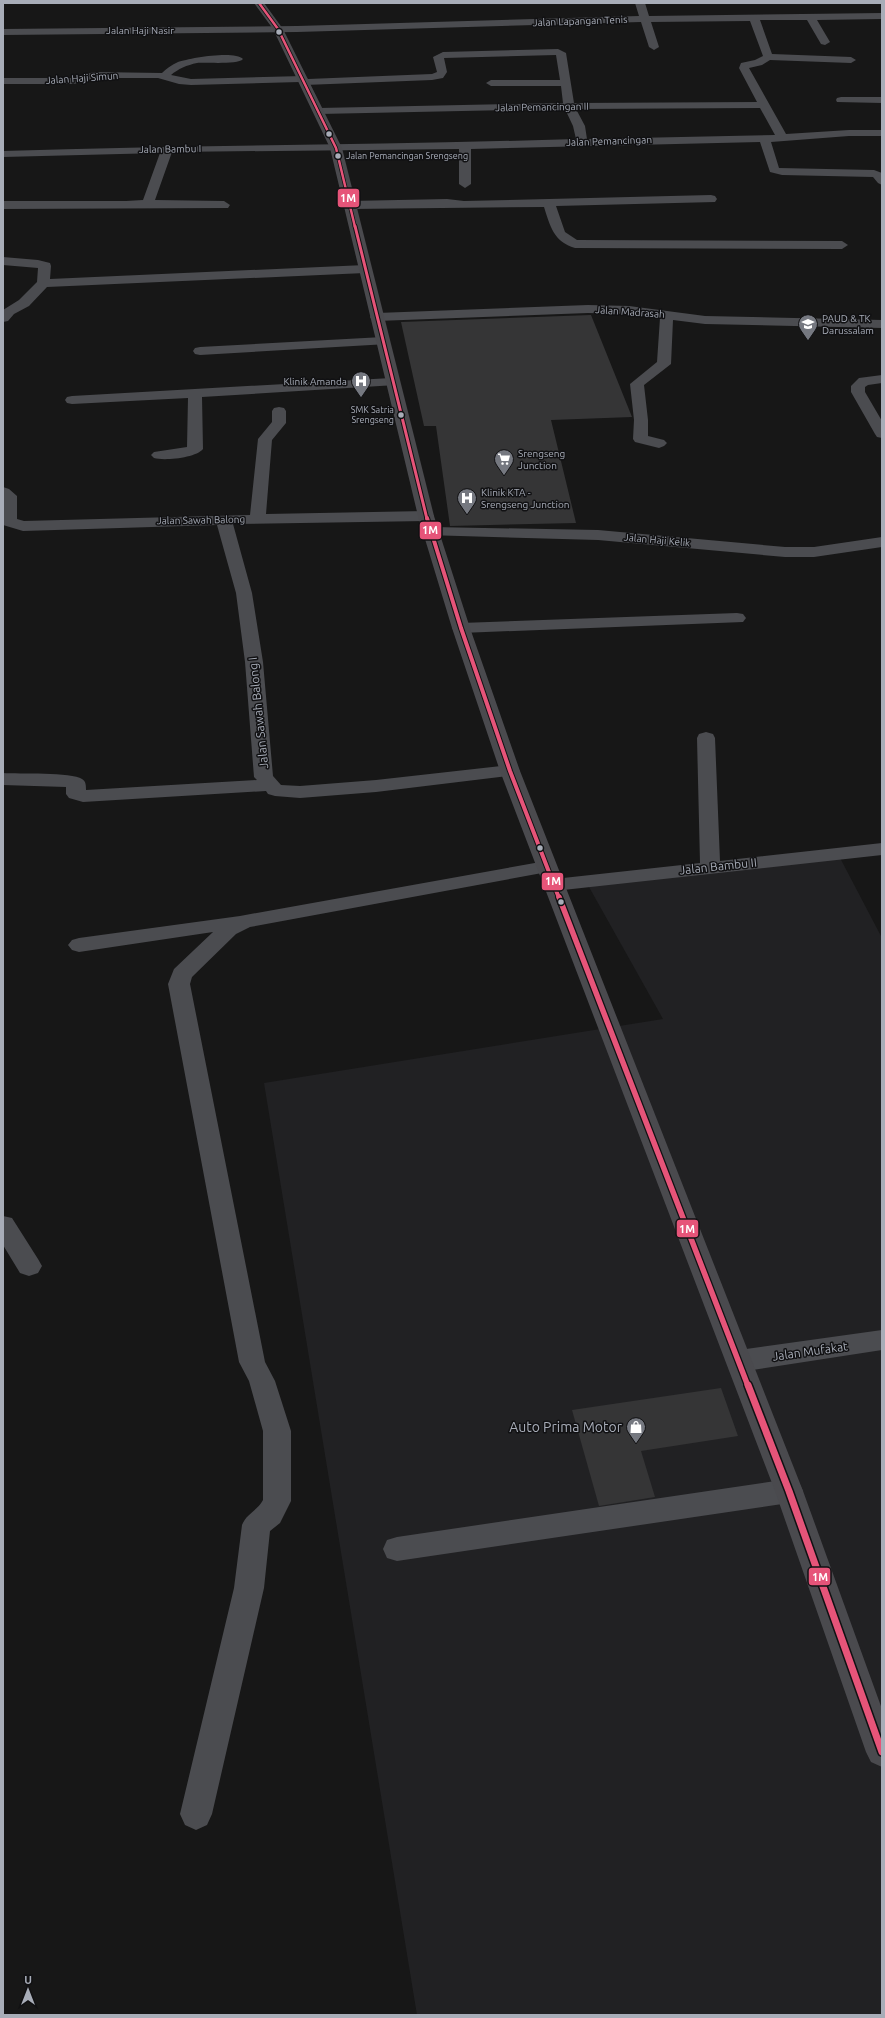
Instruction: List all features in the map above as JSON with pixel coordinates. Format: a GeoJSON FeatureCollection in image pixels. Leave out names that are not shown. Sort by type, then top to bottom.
{"type":"FeatureCollection","features":[{"type":"Feature","properties":{"kind":"main road"},"geometry":{"type":"LineString","coordinates":[[259,3],[278,29],[336,148],[383,341],[391,382],[429,524],[461,628],[510,771],[789,1491],[882,1752]]}},
{"type":"Feature","properties":{"kind":"street"},"geometry":{"type":"LineString","coordinates":[[640,3],[654,47]]}},
{"type":"Feature","properties":{"kind":"street"},"geometry":{"type":"LineString","coordinates":[[858,8],[865,17]]}},
{"type":"Feature","properties":{"kind":"street","name":"Jalan Lapangan Tenis"},"geometry":{"type":"LineString","coordinates":[[278,29],[645,19],[882,16]]}},
{"type":"Feature","properties":{"kind":"street"},"geometry":{"type":"LineString","coordinates":[[810,17],[825,42]]}},
{"type":"Feature","properties":{"kind":"street"},"geometry":{"type":"LineString","coordinates":[[754,18],[768,57]]}},
{"type":"Feature","properties":{"kind":"street","name":"Jalan Haji Nasir"},"geometry":{"type":"LineString","coordinates":[[3,32],[278,29]]}},
{"type":"Feature","properties":{"kind":"street","name":"Jalan Haji Simun"},"geometry":{"type":"LineString","coordinates":[[3,81],[74,81],[94,75],[164,76],[175,80],[191,82],[420,79],[439,76],[442,72],[438,57],[440,56],[557,52],[560,53],[565,83]]}},
{"type":"Feature","properties":{"kind":"street"},"geometry":{"type":"LineString","coordinates":[[782,138],[743,66],[758,63],[768,57],[851,60]]}},
{"type":"Feature","properties":{"kind":"street"},"geometry":{"type":"LineString","coordinates":[[164,76],[176,66],[190,61],[238,59]]}},
{"type":"Feature","properties":{"kind":"street"},"geometry":{"type":"LineString","coordinates":[[490,83],[565,83],[569,106],[579,126],[582,142]]}},
{"type":"Feature","properties":{"kind":"street"},"geometry":{"type":"LineString","coordinates":[[841,100],[882,100]]}},
{"type":"Feature","properties":{"kind":"street","name":"Jalan Pemancingan II"},"geometry":{"type":"LineString","coordinates":[[319,111],[569,106],[765,105]]}},
{"type":"Feature","properties":{"kind":"street"},"geometry":{"type":"LineString","coordinates":[[681,106],[688,139]]}},
{"type":"Feature","properties":{"kind":"street","name":"Jalan Pemancingan"},"geometry":{"type":"LineString","coordinates":[[336,148],[464,146],[688,139],[765,139],[849,133],[882,133]]}},
{"type":"Feature","properties":{"kind":"street"},"geometry":{"type":"LineString","coordinates":[[129,138],[131,150]]}},
{"type":"Feature","properties":{"kind":"street"},"geometry":{"type":"LineString","coordinates":[[765,139],[774,170],[782,172],[874,174],[880,176],[882,181]]}},
{"type":"Feature","properties":{"kind":"street"},"geometry":{"type":"LineString","coordinates":[[464,146],[465,184]]}},
{"type":"Feature","properties":{"kind":"street","name":"Jalan Bambu I"},"geometry":{"type":"LineString","coordinates":[[3,154],[166,149],[336,148]]}},
{"type":"Feature","properties":{"kind":"street"},"geometry":{"type":"LineString","coordinates":[[146,203],[149,201],[166,149]]}},
{"type":"Feature","properties":{"kind":"street"},"geometry":{"type":"LineString","coordinates":[[350,207],[448,208],[464,205],[549,202],[711,199]]}},
{"type":"Feature","properties":{"kind":"street"},"geometry":{"type":"LineString","coordinates":[[549,202],[561,238],[566,242],[575,244],[842,245]]}},
{"type":"Feature","properties":{"kind":"street"},"geometry":{"type":"LineString","coordinates":[[3,205],[126,205],[146,203],[224,205]]}},
{"type":"Feature","properties":{"kind":"street"},"geometry":{"type":"LineString","coordinates":[[3,262],[38,264],[45,266],[42,283],[24,303],[9,311],[3,318]]}},
{"type":"Feature","properties":{"kind":"street"},"geometry":{"type":"LineString","coordinates":[[42,283],[365,269]]}},
{"type":"Feature","properties":{"kind":"street","name":"Jalan Madrasah"},"geometry":{"type":"LineString","coordinates":[[377,317],[588,309],[629,310],[705,320],[882,324]]}},
{"type":"Feature","properties":{"kind":"street"},"geometry":{"type":"LineString","coordinates":[[659,443],[640,439],[641,420],[636,388],[640,381],[664,364],[667,314]]}},
{"type":"Feature","properties":{"kind":"street"},"geometry":{"type":"LineString","coordinates":[[200,351],[383,341]]}},
{"type":"Feature","properties":{"kind":"street"},"geometry":{"type":"LineString","coordinates":[[882,379],[864,381],[858,386],[858,392],[882,434]]}},
{"type":"Feature","properties":{"kind":"street"},"geometry":{"type":"LineString","coordinates":[[72,400],[391,382]]}},
{"type":"Feature","properties":{"kind":"street"},"geometry":{"type":"LineString","coordinates":[[159,455],[188,452],[195,449],[195,392]]}},
{"type":"Feature","properties":{"kind":"street"},"geometry":{"type":"LineString","coordinates":[[258,519],[265,439],[278,423],[279,411]]}},
{"type":"Feature","properties":{"kind":"street","name":"Jalan Sawah Balong"},"geometry":{"type":"LineString","coordinates":[[3,492],[9,496],[9,522],[23,526],[223,519],[429,524]]}},
{"type":"Feature","properties":{"kind":"street","name":"Jalan Sawah Balong I"},"geometry":{"type":"LineString","coordinates":[[223,519],[244,593],[254,662],[264,777],[275,790],[286,792],[314,791],[376,786],[510,771]]}},
{"type":"Feature","properties":{"kind":"street","name":"Jalan Haji Kelik"},"geometry":{"type":"LineString","coordinates":[[429,524],[598,535],[785,552],[814,552],[882,542]]}},
{"type":"Feature","properties":{"kind":"street"},"geometry":{"type":"LineString","coordinates":[[461,628],[737,618]]}},
{"type":"Feature","properties":{"kind":"street"},"geometry":{"type":"LineString","coordinates":[[706,738],[710,867]]}},
{"type":"Feature","properties":{"kind":"street"},"geometry":{"type":"LineString","coordinates":[[3,779],[71,781],[76,783],[76,794],[83,796],[270,785]]}},
{"type":"Feature","properties":{"kind":"street","name":"Jalan Bambu II"},"geometry":{"type":"LineString","coordinates":[[79,945],[550,876],[710,867],[882,849]]}},
{"type":"Feature","properties":{"kind":"street"},"geometry":{"type":"LineString","coordinates":[[196,1814],[249,1588],[256,1525],[270,1514],[277,1501],[277,1431],[262,1381],[252,1362],[179,984],[182,974],[190,965],[206,953],[229,929],[244,921]]}},
{"type":"Feature","properties":{"kind":"street"},"geometry":{"type":"LineString","coordinates":[[3,1225],[29,1266]]}},
{"type":"Feature","properties":{"kind":"street","name":"Jalan Mufakat"},"geometry":{"type":"LineString","coordinates":[[739,1361],[882,1340]]}},
{"type":"Feature","properties":{"kind":"street"},"geometry":{"type":"LineString","coordinates":[[397,1549],[789,1491]]}},
{"type":"Feature","properties":{"kind":"shaded area"},"geometry":{"type":"Polygon","coordinates":[[[838,854],[882,938],[882,2015],[417,2015],[264,1083],[663,1019],[584,878],[838,854]]]}},
{"type":"Feature","properties":{"kind":"building"},"geometry":{"type":"Polygon","coordinates":[[[591,315],[632,417],[551,420],[576,523],[450,526],[436,426],[424,426],[401,322],[591,315]]]}},
{"type":"Feature","properties":{"kind":"building","name":"Auto Prima Motor"},"geometry":{"type":"Polygon","coordinates":[[[721,1388],[738,1436],[641,1451],[655,1497],[599,1506],[572,1410],[721,1388]]]}},
{"type":"Feature","properties":{"kind":"transit line","name":"1M"},"geometry":{"type":"LineString","coordinates":[[259,3],[278,29],[336,148],[426,516],[461,628],[510,771],[789,1491],[882,1752]]}},
{"type":"Feature","properties":{"kind":"place","name":"Jalan Pemancingan Srengseng"},"geometry":{"type":"Point","coordinates":[338,156]}},
{"type":"Feature","properties":{"kind":"place","name":"PAUD & TK Darussalam"},"geometry":{"type":"Point","coordinates":[808,341]}},
{"type":"Feature","properties":{"kind":"place","name":"Klinik Amanda"},"geometry":{"type":"Point","coordinates":[361,398]}},
{"type":"Feature","properties":{"kind":"place","name":"SMK Satria Srengseng"},"geometry":{"type":"Point","coordinates":[401,415]}},
{"type":"Feature","properties":{"kind":"place","name":"Srengseng Junction"},"geometry":{"type":"Point","coordinates":[504,476]}},
{"type":"Feature","properties":{"kind":"place","name":"Klinik KTA - Srengseng Junction"},"geometry":{"type":"Point","coordinates":[467,515]}},
{"type":"Feature","properties":{"kind":"place","name":"Auto Prima Motor"},"geometry":{"type":"Point","coordinates":[636,1444]}}]}
